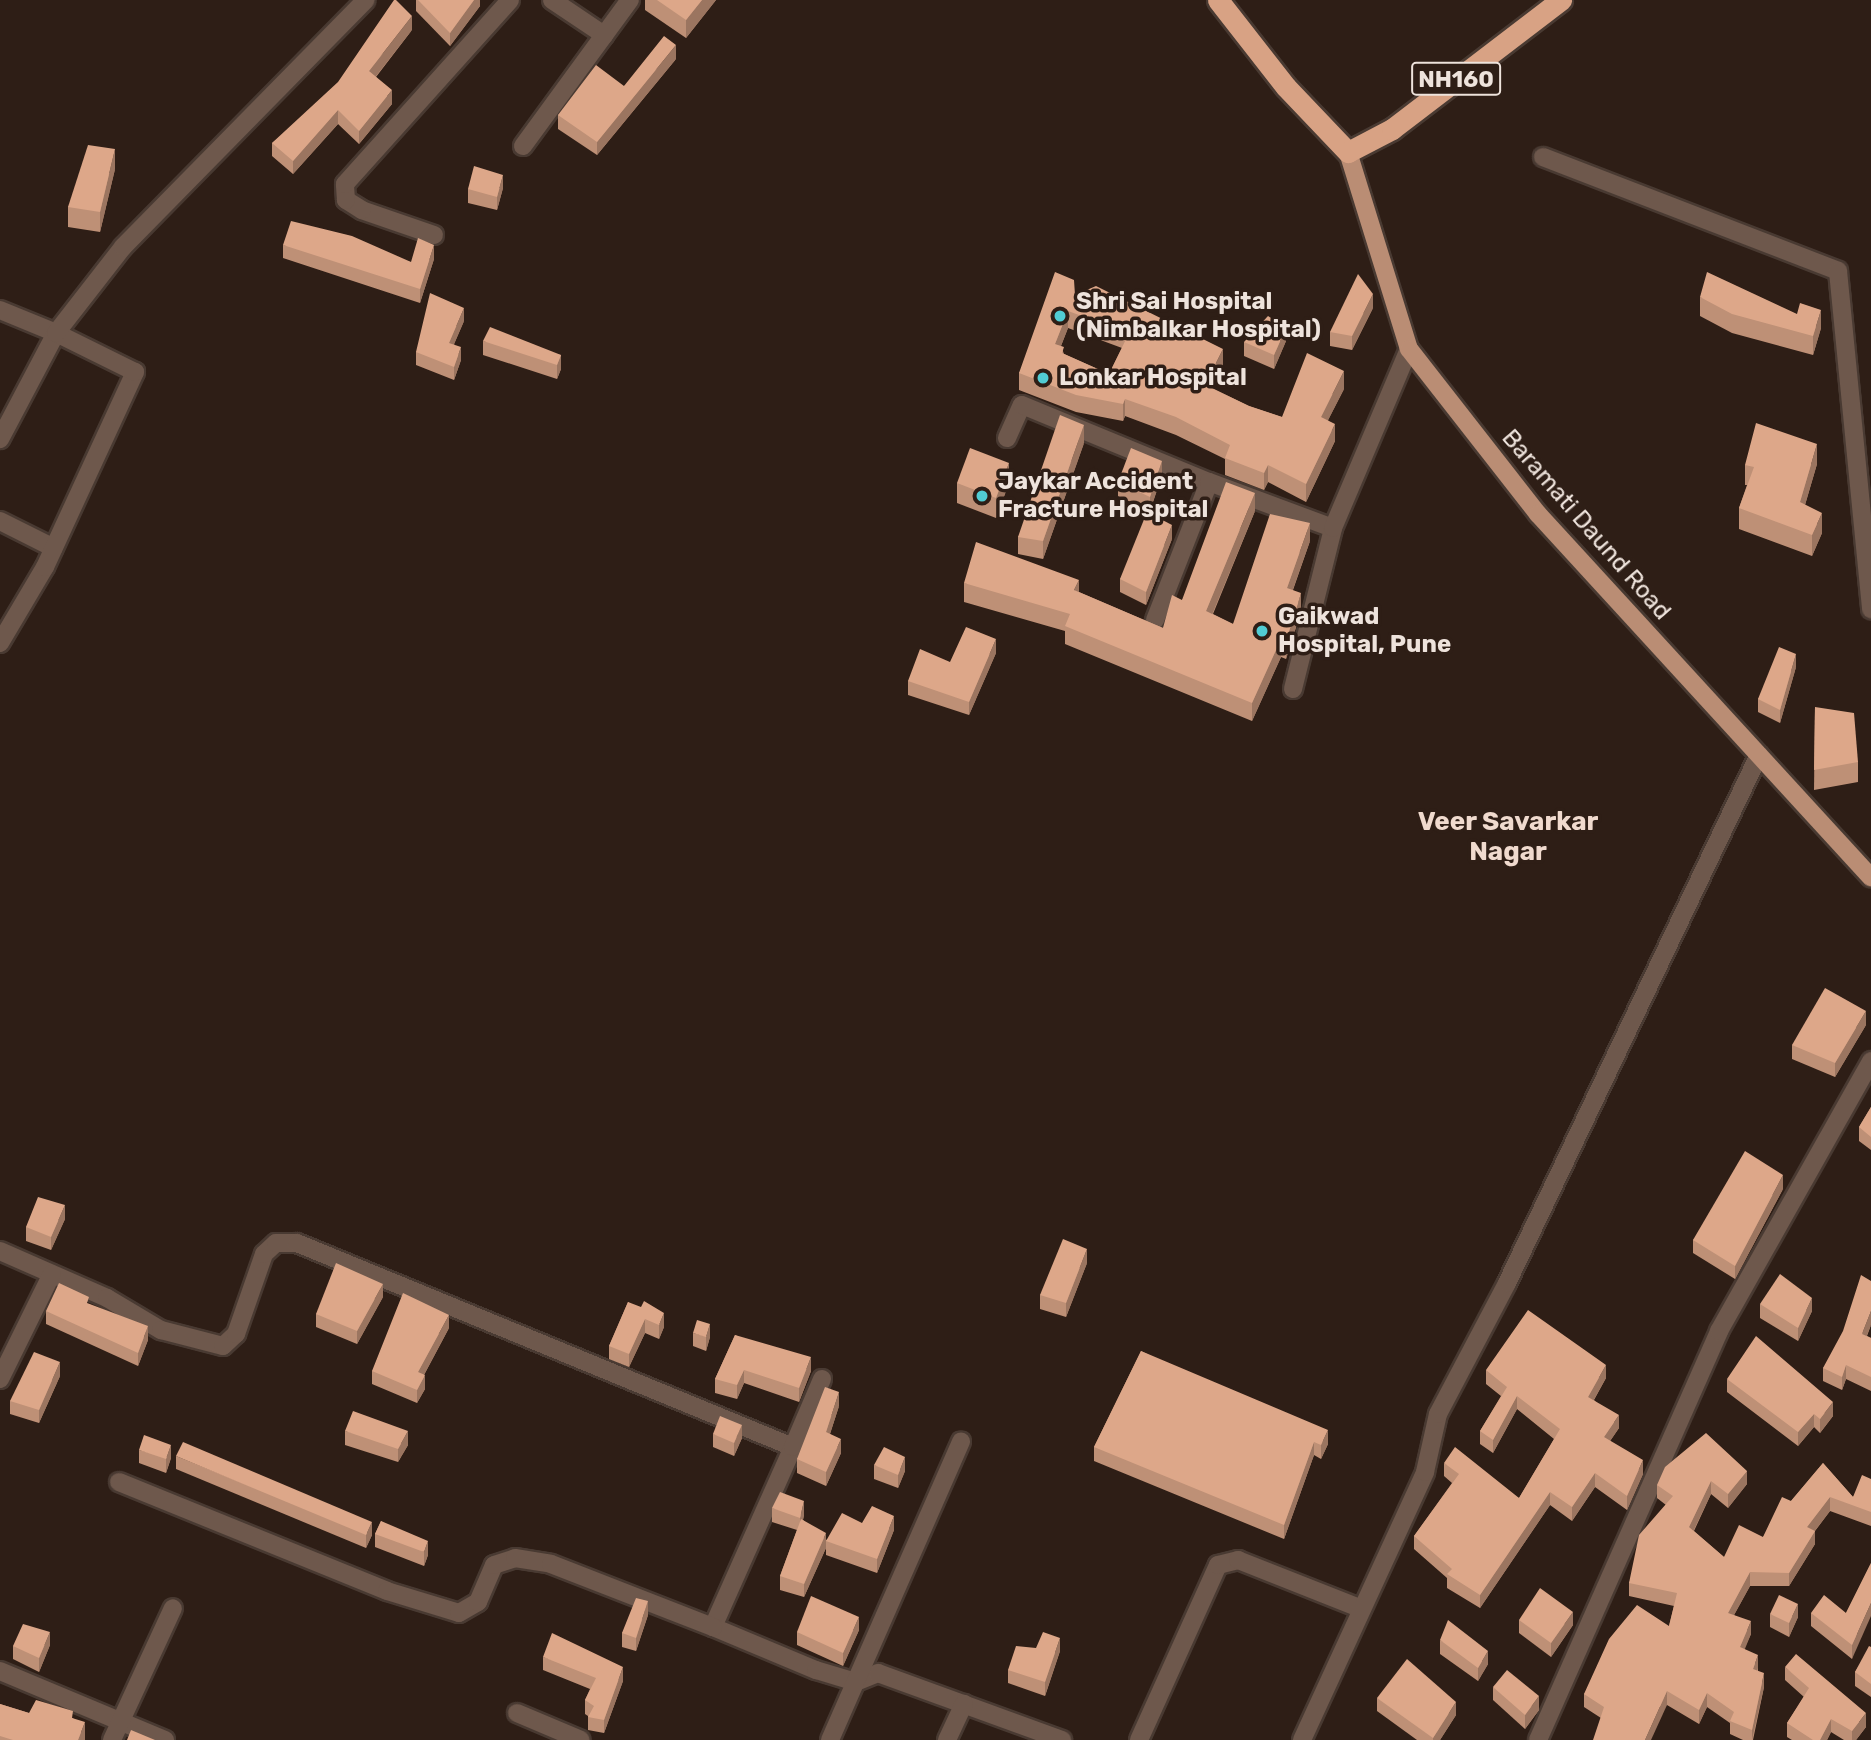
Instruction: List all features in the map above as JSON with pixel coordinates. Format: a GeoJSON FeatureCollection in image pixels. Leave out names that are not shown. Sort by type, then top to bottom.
{"type":"FeatureCollection","features":[{"type":"Feature","properties":{"kind":"highway"},"geometry":{"type":"LineString","coordinates":[[1218,0],[1286,87],[1349,152]]}},
{"type":"Feature","properties":{"kind":"highway","name":"NH160"},"geometry":{"type":"LineString","coordinates":[[1349,152],[1392,129],[1560,0]]}},
{"type":"Feature","properties":{"kind":"main road","name":"Baramati Daund Road"},"geometry":{"type":"LineString","coordinates":[[1349,152],[1409,349],[1538,514],[1871,878]]}},
{"type":"Feature","properties":{"kind":"street"},"geometry":{"type":"LineString","coordinates":[[0,439],[55,333],[123,247],[366,0]]}},
{"type":"Feature","properties":{"kind":"street"},"geometry":{"type":"LineString","coordinates":[[434,235],[362,210],[346,200],[345,184],[510,0]]}},
{"type":"Feature","properties":{"kind":"street"},"geometry":{"type":"LineString","coordinates":[[552,0],[604,35]]}},
{"type":"Feature","properties":{"kind":"street"},"geometry":{"type":"LineString","coordinates":[[523,146],[630,0]]}},
{"type":"Feature","properties":{"kind":"street"},"geometry":{"type":"LineString","coordinates":[[1543,157],[1838,271],[1871,609]]}},
{"type":"Feature","properties":{"kind":"street"},"geometry":{"type":"LineString","coordinates":[[0,310],[135,372],[54,548],[0,643]]}},
{"type":"Feature","properties":{"kind":"street"},"geometry":{"type":"LineString","coordinates":[[1293,689],[1334,528],[1409,349]]}},
{"type":"Feature","properties":{"kind":"street"},"geometry":{"type":"LineString","coordinates":[[1007,438],[1022,405],[1209,482],[1334,528]]}},
{"type":"Feature","properties":{"kind":"street"},"geometry":{"type":"LineString","coordinates":[[1155,620],[1209,482]]}},
{"type":"Feature","properties":{"kind":"street"},"geometry":{"type":"LineString","coordinates":[[0,521],[54,548]]}},
{"type":"Feature","properties":{"kind":"street"},"geometry":{"type":"LineString","coordinates":[[1302,1740],[1425,1472],[1438,1414],[1507,1283],[1759,755]]}},
{"type":"Feature","properties":{"kind":"street"},"geometry":{"type":"LineString","coordinates":[[1538,1740],[1719,1331],[1871,1061]]}},
{"type":"Feature","properties":{"kind":"street"},"geometry":{"type":"LineString","coordinates":[[0,1251],[52,1274],[161,1330],[223,1346],[236,1334],[264,1254],[276,1243],[297,1243],[793,1447]]}},
{"type":"Feature","properties":{"kind":"street"},"geometry":{"type":"LineString","coordinates":[[0,1379],[52,1274]]}},
{"type":"Feature","properties":{"kind":"street"},"geometry":{"type":"LineString","coordinates":[[713,1627],[822,1379]]}},
{"type":"Feature","properties":{"kind":"street"},"geometry":{"type":"LineString","coordinates":[[830,1740],[961,1441]]}},
{"type":"Feature","properties":{"kind":"street"},"geometry":{"type":"LineString","coordinates":[[119,1482],[387,1591],[460,1613],[478,1602],[494,1565],[515,1558],[551,1563],[856,1682],[878,1673],[1062,1740]]}},
{"type":"Feature","properties":{"kind":"street"},"geometry":{"type":"LineString","coordinates":[[1139,1740],[1218,1565],[1238,1560],[1363,1609]]}},
{"type":"Feature","properties":{"kind":"street"},"geometry":{"type":"LineString","coordinates":[[112,1740],[173,1608]]}},
{"type":"Feature","properties":{"kind":"street"},"geometry":{"type":"LineString","coordinates":[[0,1671],[165,1740]]}},
{"type":"Feature","properties":{"kind":"street"},"geometry":{"type":"LineString","coordinates":[[947,1740],[964,1704]]}},
{"type":"Feature","properties":{"kind":"street"},"geometry":{"type":"LineString","coordinates":[[517,1713],[581,1740]]}},
{"type":"Feature","properties":{"kind":"building"},"geometry":{"type":"Polygon","coordinates":[[[394,0],[412,16],[369,71],[392,90],[359,131],[338,110],[293,161],[272,143],[338,82],[394,0]]]}},
{"type":"Feature","properties":{"kind":"building"},"geometry":{"type":"Polygon","coordinates":[[[418,0],[474,0],[450,33],[418,0]]]}},
{"type":"Feature","properties":{"kind":"building"},"geometry":{"type":"Polygon","coordinates":[[[657,0],[702,0],[686,20],[657,0]]]}},
{"type":"Feature","properties":{"kind":"building"},"geometry":{"type":"Polygon","coordinates":[[[664,36],[676,45],[597,142],[558,115],[596,65],[624,86],[664,36]]]}},
{"type":"Feature","properties":{"kind":"building"},"geometry":{"type":"Polygon","coordinates":[[[88,145],[115,149],[100,212],[68,207],[88,145]]]}},
{"type":"Feature","properties":{"kind":"building"},"geometry":{"type":"Polygon","coordinates":[[[474,166],[503,175],[497,197],[468,189],[474,166]]]}},
{"type":"Feature","properties":{"kind":"building"},"geometry":{"type":"Polygon","coordinates":[[[291,221],[352,236],[411,262],[418,238],[434,245],[420,289],[283,245],[291,221]]]}},
{"type":"Feature","properties":{"kind":"building"},"geometry":{"type":"Polygon","coordinates":[[[1055,272],[1074,280],[1075,295],[1096,286],[1223,349],[1205,385],[1249,406],[1282,417],[1307,353],[1344,371],[1321,417],[1335,424],[1306,484],[1268,465],[1264,473],[1225,458],[1230,445],[1176,417],[1125,399],[1123,404],[1076,395],[1019,373],[1055,272]],[[1068,311],[1055,344],[1064,347],[1062,353],[1109,374],[1129,333],[1068,311]]]}},
{"type":"Feature","properties":{"kind":"building"},"geometry":{"type":"Polygon","coordinates":[[[1707,272],[1797,314],[1800,303],[1821,310],[1813,336],[1732,314],[1700,297],[1707,272]]]}},
{"type":"Feature","properties":{"kind":"building"},"geometry":{"type":"Polygon","coordinates":[[[1358,274],[1373,294],[1352,336],[1330,332],[1358,274]]]}},
{"type":"Feature","properties":{"kind":"building"},"geometry":{"type":"Polygon","coordinates":[[[430,293],[464,308],[449,343],[461,347],[454,367],[416,352],[430,293]]]}},
{"type":"Feature","properties":{"kind":"building"},"geometry":{"type":"Polygon","coordinates":[[[1268,316],[1286,328],[1274,355],[1244,342],[1268,316]]]}},
{"type":"Feature","properties":{"kind":"building"},"geometry":{"type":"Polygon","coordinates":[[[490,327],[561,355],[557,365],[483,341],[490,327]]]}},
{"type":"Feature","properties":{"kind":"building"},"geometry":{"type":"Polygon","coordinates":[[[1060,415],[1084,425],[1043,541],[1018,537],[1060,415]]]}},
{"type":"Feature","properties":{"kind":"building"},"geometry":{"type":"Polygon","coordinates":[[[1756,423],[1817,444],[1800,502],[1822,513],[1812,535],[1739,508],[1754,467],[1745,465],[1756,423]]]}},
{"type":"Feature","properties":{"kind":"building"},"geometry":{"type":"Polygon","coordinates":[[[970,448],[1009,463],[996,498],[957,483],[970,448]]]}},
{"type":"Feature","properties":{"kind":"building"},"geometry":{"type":"Polygon","coordinates":[[[1131,448],[1162,461],[1150,497],[1118,482],[1131,448]]]}},
{"type":"Feature","properties":{"kind":"building"},"geometry":{"type":"Polygon","coordinates":[[[1226,482],[1255,493],[1206,611],[1233,624],[1270,514],[1310,523],[1287,588],[1301,593],[1286,641],[1281,639],[1252,703],[1065,626],[1070,614],[964,583],[976,542],[1079,580],[1074,590],[1163,628],[1172,595],[1182,600],[1226,482]]]}},
{"type":"Feature","properties":{"kind":"building"},"geometry":{"type":"Polygon","coordinates":[[[1147,512],[1172,525],[1146,592],[1120,579],[1147,512]]]}},
{"type":"Feature","properties":{"kind":"building"},"geometry":{"type":"Polygon","coordinates":[[[966,627],[996,639],[969,702],[908,681],[920,649],[950,662],[966,627]]]}},
{"type":"Feature","properties":{"kind":"building"},"geometry":{"type":"Polygon","coordinates":[[[1779,647],[1796,654],[1780,710],[1758,699],[1779,647]]]}},
{"type":"Feature","properties":{"kind":"building"},"geometry":{"type":"Polygon","coordinates":[[[1815,707],[1854,713],[1858,762],[1814,770],[1815,707]]]}},
{"type":"Feature","properties":{"kind":"building"},"geometry":{"type":"Polygon","coordinates":[[[1825,988],[1866,1011],[1835,1063],[1792,1045],[1825,988]]]}},
{"type":"Feature","properties":{"kind":"building"},"geometry":{"type":"Polygon","coordinates":[[[1871,1107],[1871,1137],[1859,1127],[1871,1107]]]}},
{"type":"Feature","properties":{"kind":"building"},"geometry":{"type":"Polygon","coordinates":[[[1745,1151],[1783,1175],[1735,1266],[1693,1240],[1745,1151]]]}},
{"type":"Feature","properties":{"kind":"building"},"geometry":{"type":"Polygon","coordinates":[[[38,1197],[65,1205],[51,1237],[26,1227],[38,1197]]]}},
{"type":"Feature","properties":{"kind":"building"},"geometry":{"type":"Polygon","coordinates":[[[1063,1239],[1087,1249],[1066,1303],[1040,1295],[1063,1239]]]}},
{"type":"Feature","properties":{"kind":"building"},"geometry":{"type":"Polygon","coordinates":[[[336,1263],[383,1284],[357,1331],[316,1314],[336,1263]]]}},
{"type":"Feature","properties":{"kind":"building"},"geometry":{"type":"Polygon","coordinates":[[[1780,1274],[1812,1298],[1798,1328],[1760,1304],[1780,1274]]]}},
{"type":"Feature","properties":{"kind":"building"},"geometry":{"type":"Polygon","coordinates":[[[1861,1275],[1871,1281],[1871,1311],[1862,1334],[1871,1338],[1871,1377],[1846,1365],[1842,1377],[1823,1368],[1843,1331],[1861,1275]]]}},
{"type":"Feature","properties":{"kind":"building"},"geometry":{"type":"Polygon","coordinates":[[[59,1283],[89,1297],[87,1303],[148,1326],[138,1353],[46,1311],[59,1283]]]}},
{"type":"Feature","properties":{"kind":"building"},"geometry":{"type":"Polygon","coordinates":[[[403,1293],[449,1315],[418,1372],[425,1375],[417,1390],[372,1371],[403,1293]]]}},
{"type":"Feature","properties":{"kind":"building"},"geometry":{"type":"Polygon","coordinates":[[[644,1301],[664,1313],[659,1325],[645,1319],[629,1354],[609,1346],[628,1302],[641,1307],[644,1301]]]}},
{"type":"Feature","properties":{"kind":"building"},"geometry":{"type":"Polygon","coordinates":[[[1528,1310],[1606,1365],[1588,1397],[1619,1415],[1604,1437],[1643,1460],[1627,1496],[1595,1473],[1572,1507],[1550,1492],[1480,1595],[1447,1574],[1452,1569],[1414,1536],[1459,1474],[1444,1463],[1455,1447],[1519,1498],[1560,1429],[1517,1396],[1493,1440],[1480,1431],[1507,1387],[1486,1370],[1528,1310]]]}},
{"type":"Feature","properties":{"kind":"building"},"geometry":{"type":"Polygon","coordinates":[[[697,1320],[710,1324],[706,1337],[693,1333],[697,1320]]]}},
{"type":"Feature","properties":{"kind":"building"},"geometry":{"type":"Polygon","coordinates":[[[735,1335],[811,1357],[799,1388],[744,1370],[737,1385],[715,1379],[735,1335]]]}},
{"type":"Feature","properties":{"kind":"building"},"geometry":{"type":"Polygon","coordinates":[[[1756,1336],[1833,1402],[1820,1419],[1814,1414],[1798,1432],[1727,1379],[1756,1336]]]}},
{"type":"Feature","properties":{"kind":"building"},"geometry":{"type":"Polygon","coordinates":[[[1141,1351],[1328,1430],[1321,1445],[1314,1442],[1284,1525],[1094,1447],[1141,1351]]]}},
{"type":"Feature","properties":{"kind":"building"},"geometry":{"type":"Polygon","coordinates":[[[34,1352],[60,1362],[39,1410],[10,1401],[34,1352]]]}},
{"type":"Feature","properties":{"kind":"building"},"geometry":{"type":"Polygon","coordinates":[[[825,1387],[839,1392],[826,1432],[841,1439],[826,1472],[797,1459],[825,1387]]]}},
{"type":"Feature","properties":{"kind":"building"},"geometry":{"type":"Polygon","coordinates":[[[353,1411],[408,1431],[398,1449],[345,1431],[353,1411]]]}},
{"type":"Feature","properties":{"kind":"building"},"geometry":{"type":"Polygon","coordinates":[[[720,1416],[742,1425],[734,1443],[713,1434],[720,1416]]]}},
{"type":"Feature","properties":{"kind":"building"},"geometry":{"type":"Polygon","coordinates":[[[1706,1433],[1747,1471],[1728,1494],[1711,1481],[1689,1527],[1724,1557],[1739,1525],[1763,1537],[1782,1497],[1791,1501],[1823,1463],[1853,1497],[1862,1475],[1871,1479],[1871,1512],[1830,1497],[1807,1527],[1815,1531],[1789,1573],[1750,1572],[1728,1613],[1751,1621],[1740,1647],[1758,1655],[1753,1669],[1764,1673],[1752,1730],[1730,1721],[1734,1712],[1707,1693],[1699,1710],[1667,1691],[1645,1740],[1593,1740],[1604,1707],[1584,1694],[1609,1639],[1637,1605],[1669,1626],[1677,1593],[1629,1583],[1639,1535],[1673,1496],[1657,1485],[1665,1467],[1706,1433]]]}},
{"type":"Feature","properties":{"kind":"building"},"geometry":{"type":"Polygon","coordinates":[[[144,1435],[171,1445],[166,1459],[139,1450],[144,1435]]]}},
{"type":"Feature","properties":{"kind":"building"},"geometry":{"type":"Polygon","coordinates":[[[183,1442],[372,1522],[366,1535],[176,1456],[183,1442]]]}},
{"type":"Feature","properties":{"kind":"building"},"geometry":{"type":"Polygon","coordinates":[[[884,1447],[905,1457],[898,1475],[874,1465],[884,1447]]]}},
{"type":"Feature","properties":{"kind":"building"},"geometry":{"type":"Polygon","coordinates":[[[780,1492],[804,1501],[800,1518],[772,1508],[780,1492]]]}},
{"type":"Feature","properties":{"kind":"building"},"geometry":{"type":"Polygon","coordinates":[[[872,1506],[894,1516],[877,1559],[826,1541],[842,1513],[862,1523],[872,1506]]]}},
{"type":"Feature","properties":{"kind":"building"},"geometry":{"type":"Polygon","coordinates":[[[801,1519],[826,1533],[804,1584],[780,1576],[801,1519]]]}},
{"type":"Feature","properties":{"kind":"building"},"geometry":{"type":"Polygon","coordinates":[[[381,1521],[428,1541],[424,1552],[375,1534],[381,1521]]]}},
{"type":"Feature","properties":{"kind":"building"},"geometry":{"type":"Polygon","coordinates":[[[1871,1563],[1871,1603],[1852,1645],[1811,1613],[1824,1595],[1846,1613],[1871,1563]]]}},
{"type":"Feature","properties":{"kind":"building"},"geometry":{"type":"Polygon","coordinates":[[[1540,1588],[1573,1612],[1551,1643],[1519,1620],[1540,1588]]]}},
{"type":"Feature","properties":{"kind":"building"},"geometry":{"type":"Polygon","coordinates":[[[1779,1595],[1798,1604],[1789,1623],[1770,1614],[1779,1595]]]}},
{"type":"Feature","properties":{"kind":"building"},"geometry":{"type":"Polygon","coordinates":[[[811,1596],[859,1617],[843,1653],[797,1632],[811,1596]]]}},
{"type":"Feature","properties":{"kind":"building"},"geometry":{"type":"Polygon","coordinates":[[[636,1598],[648,1601],[636,1638],[622,1633],[636,1598]]]}},
{"type":"Feature","properties":{"kind":"building"},"geometry":{"type":"Polygon","coordinates":[[[1448,1620],[1488,1651],[1478,1668],[1440,1640],[1448,1620]]]}},
{"type":"Feature","properties":{"kind":"building"},"geometry":{"type":"Polygon","coordinates":[[[23,1624],[50,1632],[39,1658],[13,1646],[23,1624]]]}},
{"type":"Feature","properties":{"kind":"building"},"geometry":{"type":"Polygon","coordinates":[[[1043,1632],[1060,1638],[1045,1682],[1008,1670],[1016,1646],[1036,1648],[1043,1632]]]}},
{"type":"Feature","properties":{"kind":"building"},"geometry":{"type":"Polygon","coordinates":[[[552,1633],[623,1667],[604,1720],[588,1717],[594,1706],[585,1700],[596,1678],[543,1657],[552,1633]]]}},
{"type":"Feature","properties":{"kind":"building"},"geometry":{"type":"Polygon","coordinates":[[[1869,1646],[1871,1647],[1871,1684],[1855,1672],[1869,1646]]]}},
{"type":"Feature","properties":{"kind":"building"},"geometry":{"type":"Polygon","coordinates":[[[1796,1654],[1866,1713],[1852,1731],[1831,1719],[1820,1740],[1813,1740],[1787,1723],[1809,1688],[1785,1667],[1796,1654]]]}},
{"type":"Feature","properties":{"kind":"building"},"geometry":{"type":"Polygon","coordinates":[[[1407,1659],[1456,1702],[1433,1738],[1377,1698],[1407,1659]]]}},
{"type":"Feature","properties":{"kind":"building"},"geometry":{"type":"Polygon","coordinates":[[[1507,1670],[1539,1696],[1525,1715],[1493,1687],[1507,1670]]]}},
{"type":"Feature","properties":{"kind":"building"},"geometry":{"type":"Polygon","coordinates":[[[36,1700],[73,1711],[72,1718],[85,1722],[78,1740],[13,1740],[0,1736],[0,1704],[29,1713],[36,1700]]]}},
{"type":"Feature","properties":{"kind":"building"},"geometry":{"type":"Polygon","coordinates":[[[131,1730],[155,1740],[127,1740],[131,1730]]]}},
{"type":"Feature","properties":{"kind":"place","name":"Shri Sai Hospital (Nimbalkar Hospital)"},"geometry":{"type":"Point","coordinates":[1060,316]}},
{"type":"Feature","properties":{"kind":"place","name":"Lonkar Hospital"},"geometry":{"type":"Point","coordinates":[1043,378]}},
{"type":"Feature","properties":{"kind":"place","name":"Jaykar Accident Fracture Hospital"},"geometry":{"type":"Point","coordinates":[982,496]}},
{"type":"Feature","properties":{"kind":"place","name":"Gaikwad Hospital, Pune"},"geometry":{"type":"Point","coordinates":[1262,631]}},
{"type":"Feature","properties":{"kind":"district","name":"Veer Savarkar Nagar"},"geometry":{"type":"Point","coordinates":[1508,837]}}]}
